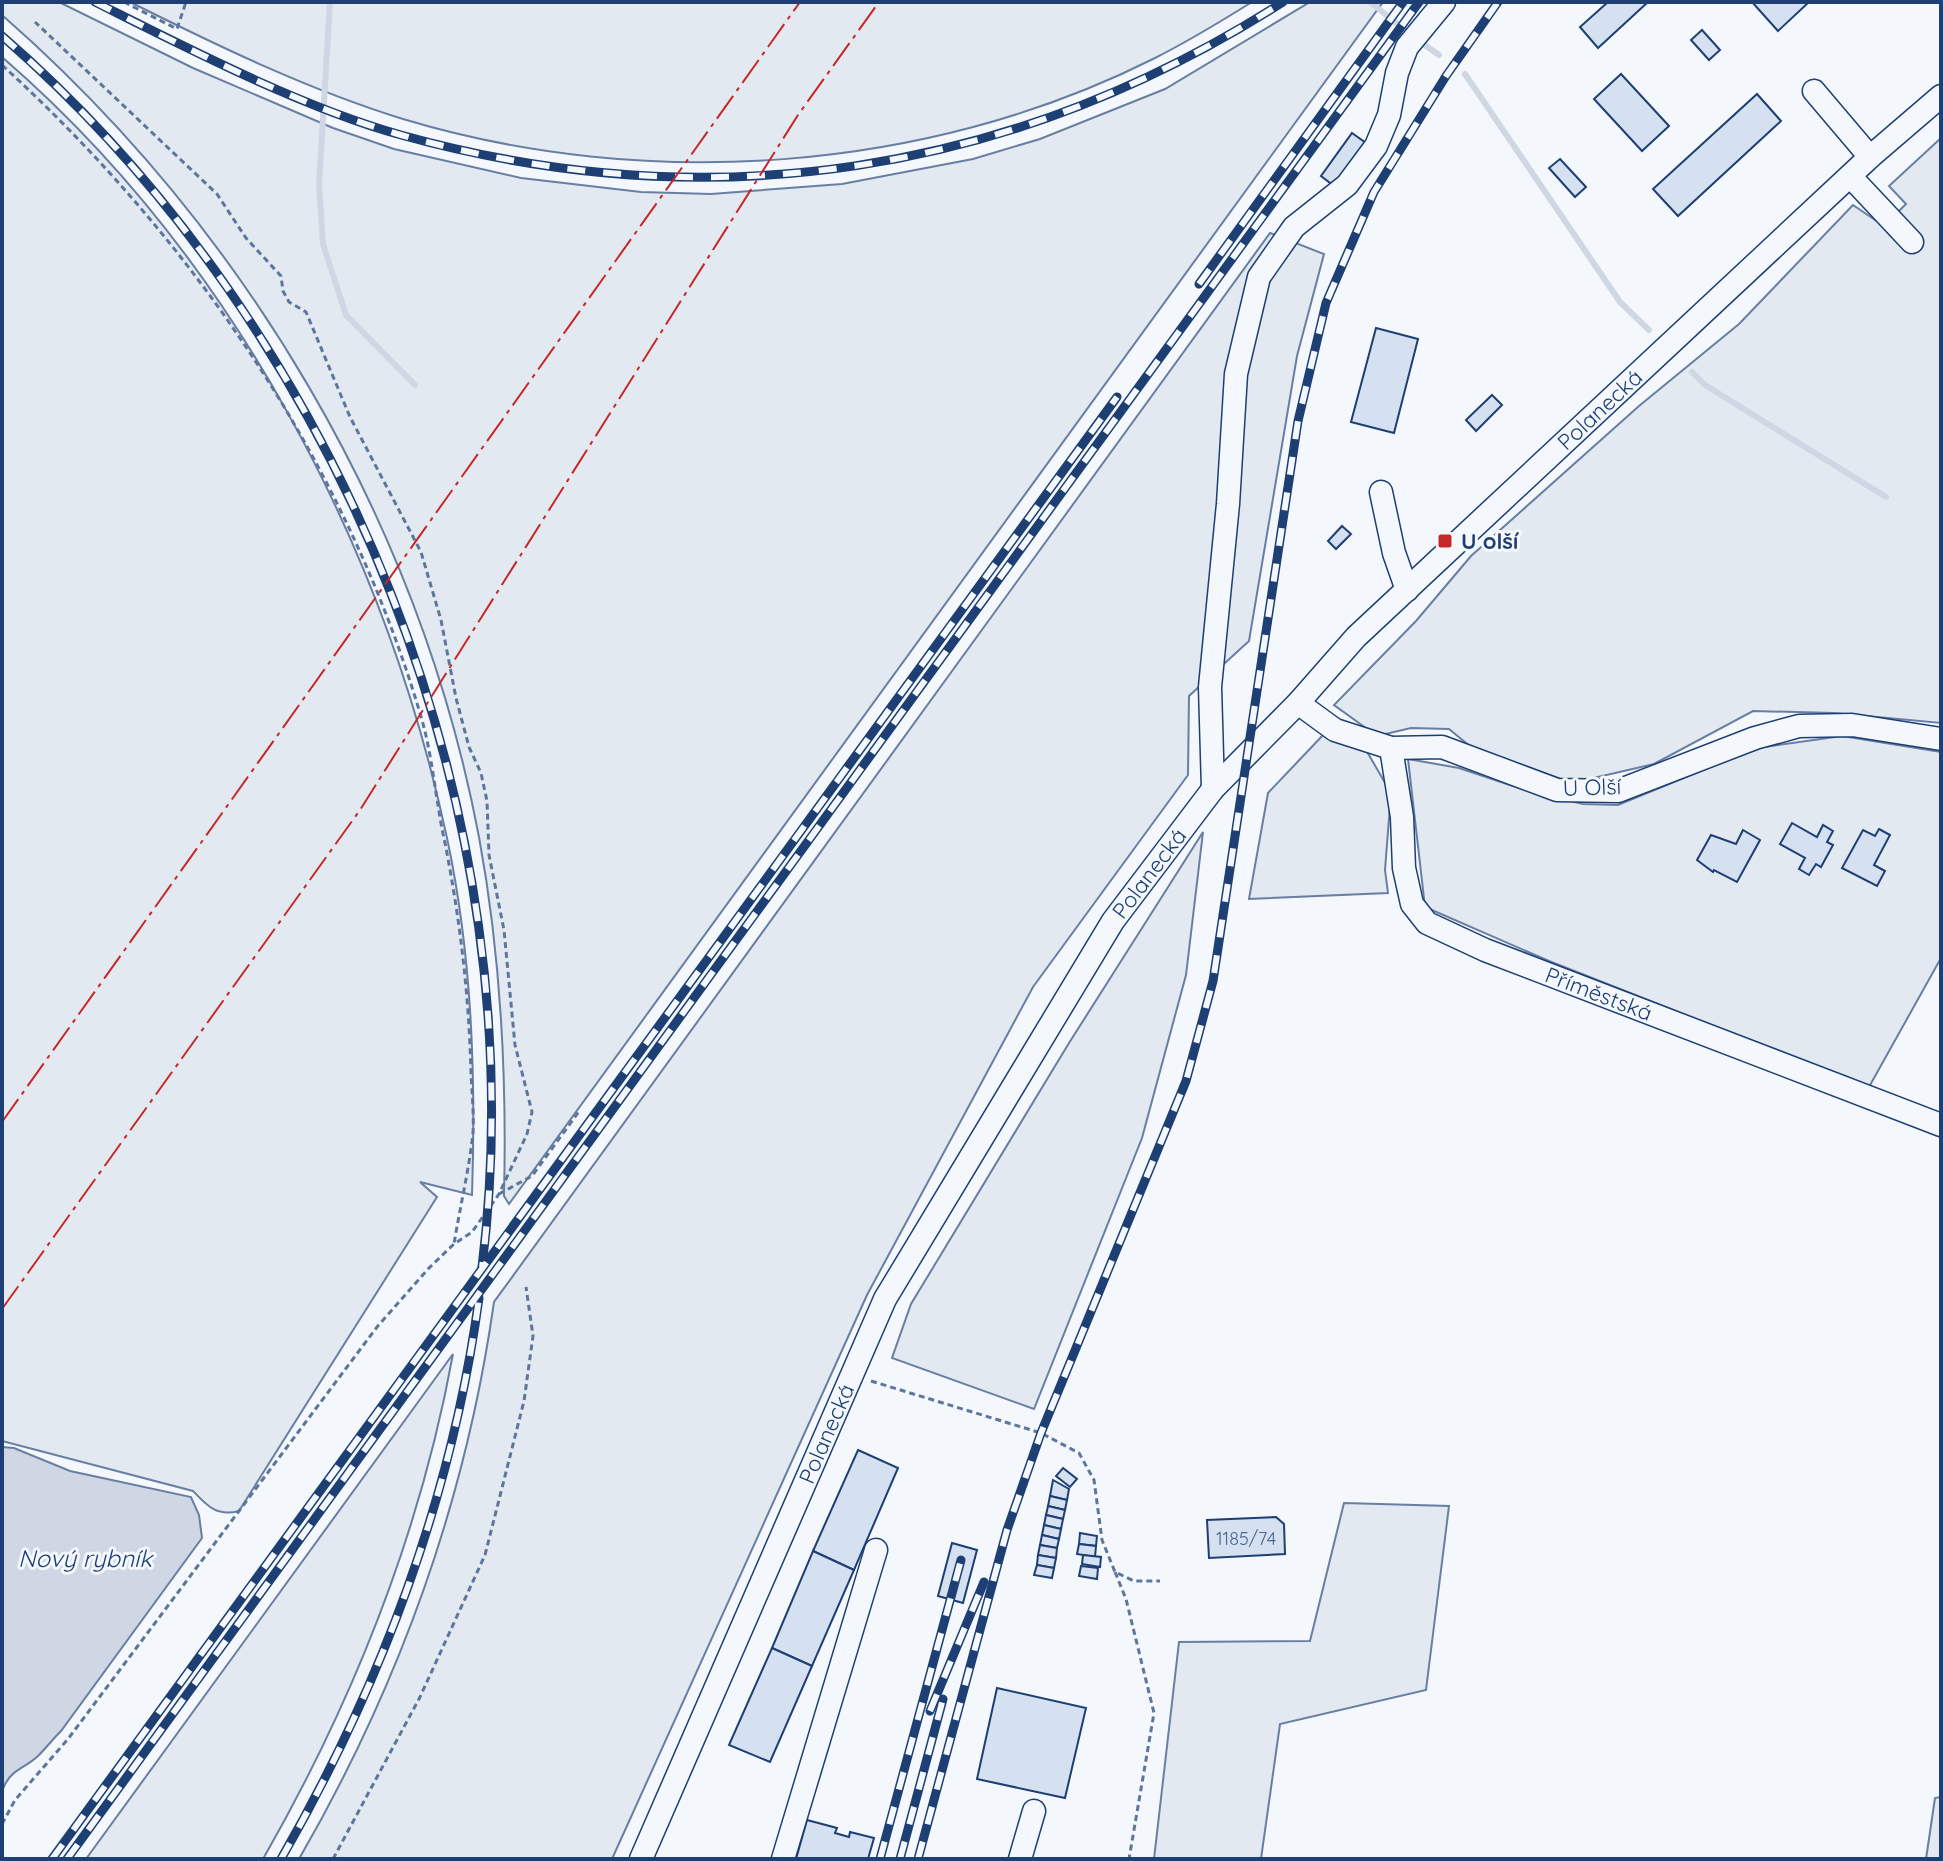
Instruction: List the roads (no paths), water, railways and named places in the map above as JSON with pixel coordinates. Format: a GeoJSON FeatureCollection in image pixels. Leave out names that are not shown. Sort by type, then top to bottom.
{"type":"FeatureCollection","features":[{"type":"Feature","properties":{"kind":"street"},"geometry":{"type":"LineString","coordinates":[[1213,789],[1210,687],[1228,504],[1236,374],[1259,277],[1294,227],[1347,185],[1376,146],[1389,115],[1397,73],[1413,38],[1444,2]]}},
{"type":"Feature","properties":{"kind":"street"},"geometry":{"type":"LineString","coordinates":[[1814,91],[1870,157]]}},
{"type":"Feature","properties":{"kind":"street","name":"Polanecká"},"geometry":{"type":"LineString","coordinates":[[641,1859],[885,1299],[1113,921],[1213,789],[1298,703],[1356,637],[1870,157],[1941,96]]}},
{"type":"Feature","properties":{"kind":"street"},"geometry":{"type":"LineString","coordinates":[[1850,176],[1912,242]]}},
{"type":"Feature","properties":{"kind":"street"},"geometry":{"type":"LineString","coordinates":[[1381,492],[1394,553],[1407,590]]}},
{"type":"Feature","properties":{"kind":"street","name":"U Olší"},"geometry":{"type":"LineString","coordinates":[[1298,703],[1335,730],[1391,748],[1442,747],[1557,790],[1618,791],[1755,738],[1799,726],[1852,725],[1941,739]]}},
{"type":"Feature","properties":{"kind":"street","name":"Příměstská"},"geometry":{"type":"LineString","coordinates":[[1391,748],[1402,817],[1404,868],[1412,904],[1427,923],[1500,956],[1941,1125]]}},
{"type":"Feature","properties":{"kind":"street"},"geometry":{"type":"LineString","coordinates":[[783,1859],[876,1550]]}},
{"type":"Feature","properties":{"kind":"street"},"geometry":{"type":"LineString","coordinates":[[1020,1859],[1034,1811]]}},
{"type":"Feature","properties":{"kind":"water","name":"Nový rybník"},"geometry":{"type":"Polygon","coordinates":[[[2,1447],[14,1448],[70,1471],[191,1497],[199,1515],[202,1538],[61,1731],[38,1756],[13,1774],[2,1791],[2,1447]]]}},
{"type":"Feature","properties":{"kind":"waterway"},"geometry":{"type":"LineString","coordinates":[[330,2],[319,184],[323,244],[346,315],[415,385]]}},
{"type":"Feature","properties":{"kind":"waterway"},"geometry":{"type":"LineString","coordinates":[[1370,2],[1410,34]]}},
{"type":"Feature","properties":{"kind":"waterway"},"geometry":{"type":"LineString","coordinates":[[1419,41],[1439,55]]}},
{"type":"Feature","properties":{"kind":"waterway"},"geometry":{"type":"LineString","coordinates":[[1465,74],[1620,302],[1649,330]]}},
{"type":"Feature","properties":{"kind":"waterway"},"geometry":{"type":"LineString","coordinates":[[1692,372],[1705,385],[1886,497]]}},
{"type":"Feature","properties":{"kind":"railway"},"geometry":{"type":"LineString","coordinates":[[95,2],[285,93],[401,135],[517,161],[631,175],[745,176],[857,166],[967,143],[1074,108],[1180,61],[1283,2]]}},
{"type":"Feature","properties":{"kind":"railway"},"geometry":{"type":"LineString","coordinates":[[1199,284],[1403,2]]}},
{"type":"Feature","properties":{"kind":"railway"},"geometry":{"type":"LineString","coordinates":[[67,1859],[1419,2]]}},
{"type":"Feature","properties":{"kind":"railway"},"geometry":{"type":"LineString","coordinates":[[918,1859],[1007,1530],[1041,1433],[1186,1081],[1213,981],[1298,421],[1326,303],[1374,192],[1446,76],[1498,2]]}},
{"type":"Feature","properties":{"kind":"railway"},"geometry":{"type":"LineString","coordinates":[[2,36],[123,155],[229,290],[318,437],[391,593],[445,757],[479,926],[491,1097],[482,1267]]}},
{"type":"Feature","properties":{"kind":"railway"},"geometry":{"type":"LineString","coordinates":[[52,1859],[1117,397]]}},
{"type":"Feature","properties":{"kind":"railway"},"geometry":{"type":"LineString","coordinates":[[281,1859],[350,1726],[407,1588],[451,1446],[479,1298]]}},
{"type":"Feature","properties":{"kind":"railway"},"geometry":{"type":"LineString","coordinates":[[880,1859],[961,1560]]}},
{"type":"Feature","properties":{"kind":"railway"},"geometry":{"type":"LineString","coordinates":[[930,1711],[984,1582]]}},
{"type":"Feature","properties":{"kind":"railway"},"geometry":{"type":"LineString","coordinates":[[900,1859],[943,1699]]}},
{"type":"Feature","properties":{"kind":"place","name":"U olší"},"geometry":{"type":"Point","coordinates":[1445,541]}}]}
